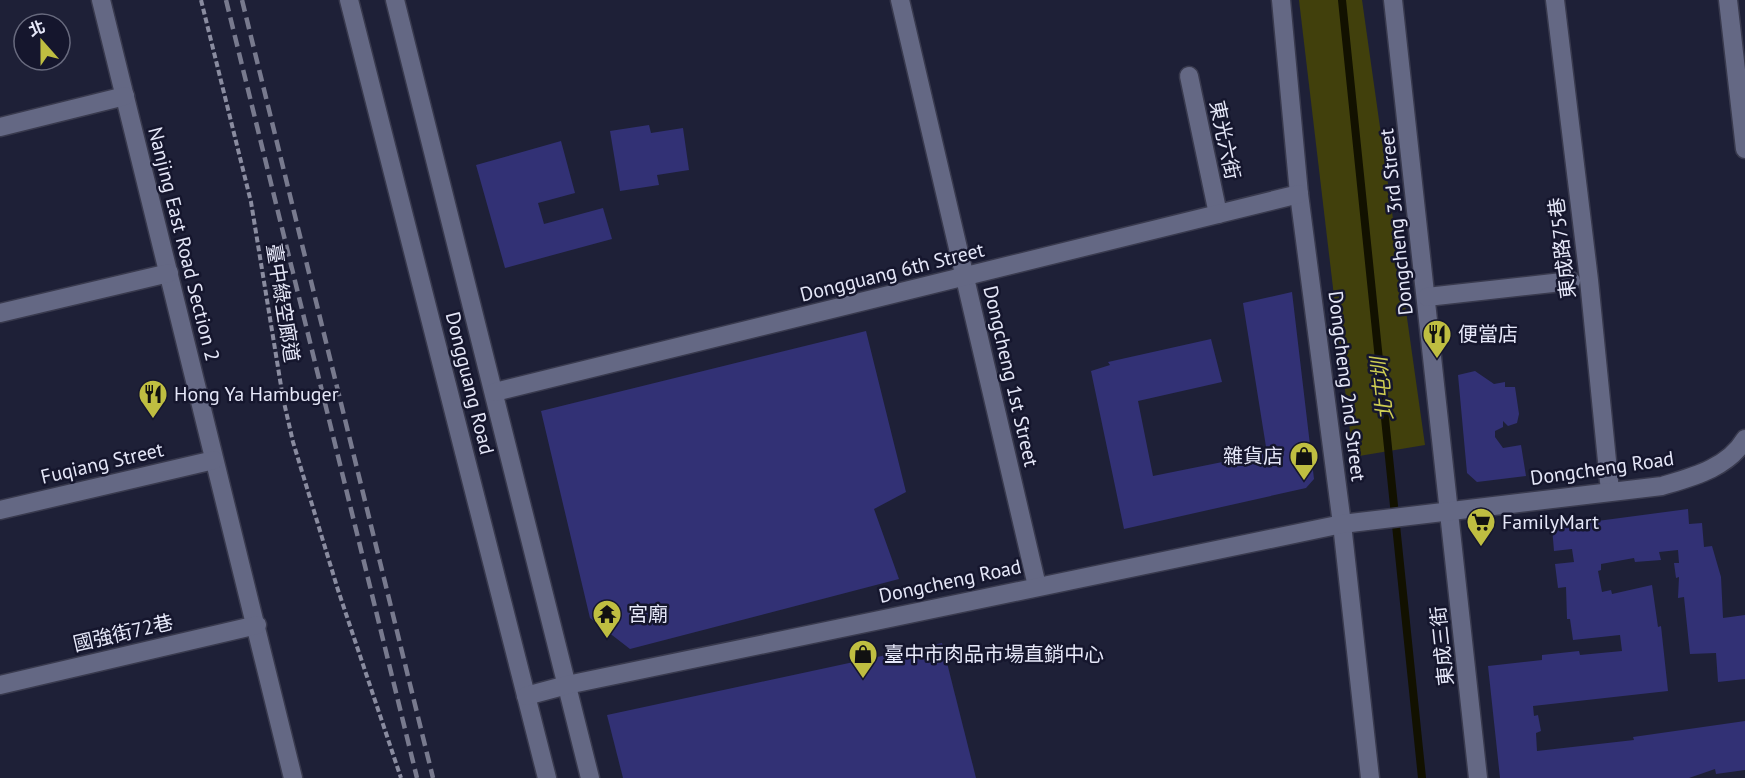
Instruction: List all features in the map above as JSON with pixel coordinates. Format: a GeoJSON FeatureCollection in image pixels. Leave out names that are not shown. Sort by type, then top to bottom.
{"type":"FeatureCollection","features":[{"type":"Feature","properties":{"kind":"street","name":"Nanjing East Road Section 2"},"geometry":{"type":"LineString","coordinates":[[101,0],[293,778]]}},
{"type":"Feature","properties":{"kind":"street","name":"Dongguang Road"},"geometry":{"type":"LineString","coordinates":[[349,0],[547,778]]}},
{"type":"Feature","properties":{"kind":"street","name":"Dongcheng 1st Street"},"geometry":{"type":"LineString","coordinates":[[900,0],[1037,586]]}},
{"type":"Feature","properties":{"kind":"street","name":"Dongcheng 2nd Street"},"geometry":{"type":"LineString","coordinates":[[1281,0],[1299,194],[1342,524],[1370,778]]}},
{"type":"Feature","properties":{"kind":"street","name":"Dongcheng 3rd Street"},"geometry":{"type":"LineString","coordinates":[[1393,0],[1451,510]]}},
{"type":"Feature","properties":{"kind":"street","name":"東成路75巷"},"geometry":{"type":"LineString","coordinates":[[1555,0],[1589,280],[1610,491]]}},
{"type":"Feature","properties":{"kind":"street"},"geometry":{"type":"LineString","coordinates":[[1728,0],[1745,149]]}},
{"type":"Feature","properties":{"kind":"street","name":"Dongguang Road"},"geometry":{"type":"LineString","coordinates":[[401,1],[590,778]]}},
{"type":"Feature","properties":{"kind":"street","name":"東光六街"},"geometry":{"type":"LineString","coordinates":[[1189,76],[1218,213]]}},
{"type":"Feature","properties":{"kind":"street"},"geometry":{"type":"LineString","coordinates":[[0,127],[125,96]]}},
{"type":"Feature","properties":{"kind":"street","name":"Dongguang 6th Street"},"geometry":{"type":"LineString","coordinates":[[495,392],[1299,194]]}},
{"type":"Feature","properties":{"kind":"street"},"geometry":{"type":"LineString","coordinates":[[0,313],[169,273]]}},
{"type":"Feature","properties":{"kind":"street"},"geometry":{"type":"LineString","coordinates":[[1427,297],[1571,281]]}},
{"type":"Feature","properties":{"kind":"street","name":"Dongcheng Road"},"geometry":{"type":"LineString","coordinates":[[526,696],[567,685],[1342,524],[1662,486],[1707,472],[1741,446],[1745,439]]}},
{"type":"Feature","properties":{"kind":"street","name":"Fuqiang Street"},"geometry":{"type":"LineString","coordinates":[[0,510],[214,460]]}},
{"type":"Feature","properties":{"kind":"street","name":"東成三街"},"geometry":{"type":"LineString","coordinates":[[1451,510],[1478,778]]}},
{"type":"Feature","properties":{"kind":"street","name":"國強街72巷"},"geometry":{"type":"LineString","coordinates":[[0,685],[257,625]]}},
{"type":"Feature","properties":{"kind":"path","name":"臺中綠空廊道"},"geometry":{"type":"LineString","coordinates":[[201,0],[251,202],[283,398],[293,442],[338,590],[401,778]]}},
{"type":"Feature","properties":{"kind":"shaded area"},"geometry":{"type":"Polygon","coordinates":[[[1299,0],[1362,0],[1425,445],[1353,457],[1299,0]]]}},
{"type":"Feature","properties":{"kind":"building"},"geometry":{"type":"Polygon","coordinates":[[[649,125],[651,133],[683,128],[689,170],[657,175],[659,185],[620,191],[610,131],[649,125]]]}},
{"type":"Feature","properties":{"kind":"building"},"geometry":{"type":"Polygon","coordinates":[[[561,141],[575,193],[538,203],[544,224],[603,208],[612,239],[505,268],[476,165],[561,141]]]}},
{"type":"Feature","properties":{"kind":"building"},"geometry":{"type":"Polygon","coordinates":[[[1292,292],[1314,479],[1306,488],[1124,529],[1091,371],[1110,365],[1108,362],[1211,339],[1222,382],[1138,401],[1153,476],[1267,453],[1243,303],[1292,292]]]}},
{"type":"Feature","properties":{"kind":"building"},"geometry":{"type":"Polygon","coordinates":[[[866,331],[906,492],[874,509],[899,579],[630,649],[590,618],[541,411],[866,331]]]}},
{"type":"Feature","properties":{"kind":"building"},"geometry":{"type":"Polygon","coordinates":[[[1475,371],[1494,384],[1505,382],[1505,387],[1515,387],[1519,414],[1517,423],[1508,426],[1503,421],[1503,427],[1495,431],[1495,437],[1503,448],[1521,445],[1526,476],[1477,482],[1467,473],[1458,375],[1475,371]]]}},
{"type":"Feature","properties":{"kind":"building"},"geometry":{"type":"Polygon","coordinates":[[[1688,509],[1689,524],[1702,523],[1704,547],[1712,546],[1721,577],[1723,618],[1745,615],[1745,679],[1718,682],[1716,653],[1690,654],[1684,597],[1678,598],[1679,577],[1676,578],[1674,563],[1679,563],[1678,550],[1659,552],[1661,560],[1635,562],[1634,558],[1601,564],[1601,570],[1598,571],[1602,592],[1611,590],[1612,594],[1652,585],[1658,627],[1661,626],[1668,691],[1533,706],[1534,716],[1538,715],[1541,731],[1536,733],[1537,751],[1634,740],[1633,737],[1745,721],[1745,770],[1716,774],[1715,769],[1689,778],[1500,778],[1488,666],[1542,660],[1542,655],[1579,651],[1580,655],[1622,651],[1620,635],[1573,640],[1570,619],[1567,619],[1566,587],[1558,588],[1555,564],[1574,562],[1572,549],[1554,551],[1552,527],[1688,509]]]}},
{"type":"Feature","properties":{"kind":"building","name":"臺中市肉品市場直銷中心"},"geometry":{"type":"Polygon","coordinates":[[[942,643],[976,778],[623,778],[607,715],[942,643]]]}},
{"type":"Feature","properties":{"kind":"waterway","name":"北屯圳"},"geometry":{"type":"LineString","coordinates":[[1342,0],[1422,778]]}},
{"type":"Feature","properties":{"kind":"railway"},"geometry":{"type":"LineString","coordinates":[[226,0],[417,778]]}},
{"type":"Feature","properties":{"kind":"railway"},"geometry":{"type":"LineString","coordinates":[[242,0],[433,778]]}},
{"type":"Feature","properties":{"kind":"place","name":"便當店"},"geometry":{"type":"Point","coordinates":[1437,360]}},
{"type":"Feature","properties":{"kind":"place","name":"Hong Ya Hambuger"},"geometry":{"type":"Point","coordinates":[153,420]}},
{"type":"Feature","properties":{"kind":"place","name":"雜貨店"},"geometry":{"type":"Point","coordinates":[1304,482]}},
{"type":"Feature","properties":{"kind":"place","name":"FamilyMart"},"geometry":{"type":"Point","coordinates":[1481,548]}},
{"type":"Feature","properties":{"kind":"place","name":"宮廟"},"geometry":{"type":"Point","coordinates":[607,640]}},
{"type":"Feature","properties":{"kind":"place","name":"臺中市肉品市場直銷中心"},"geometry":{"type":"Point","coordinates":[863,680]}}]}
